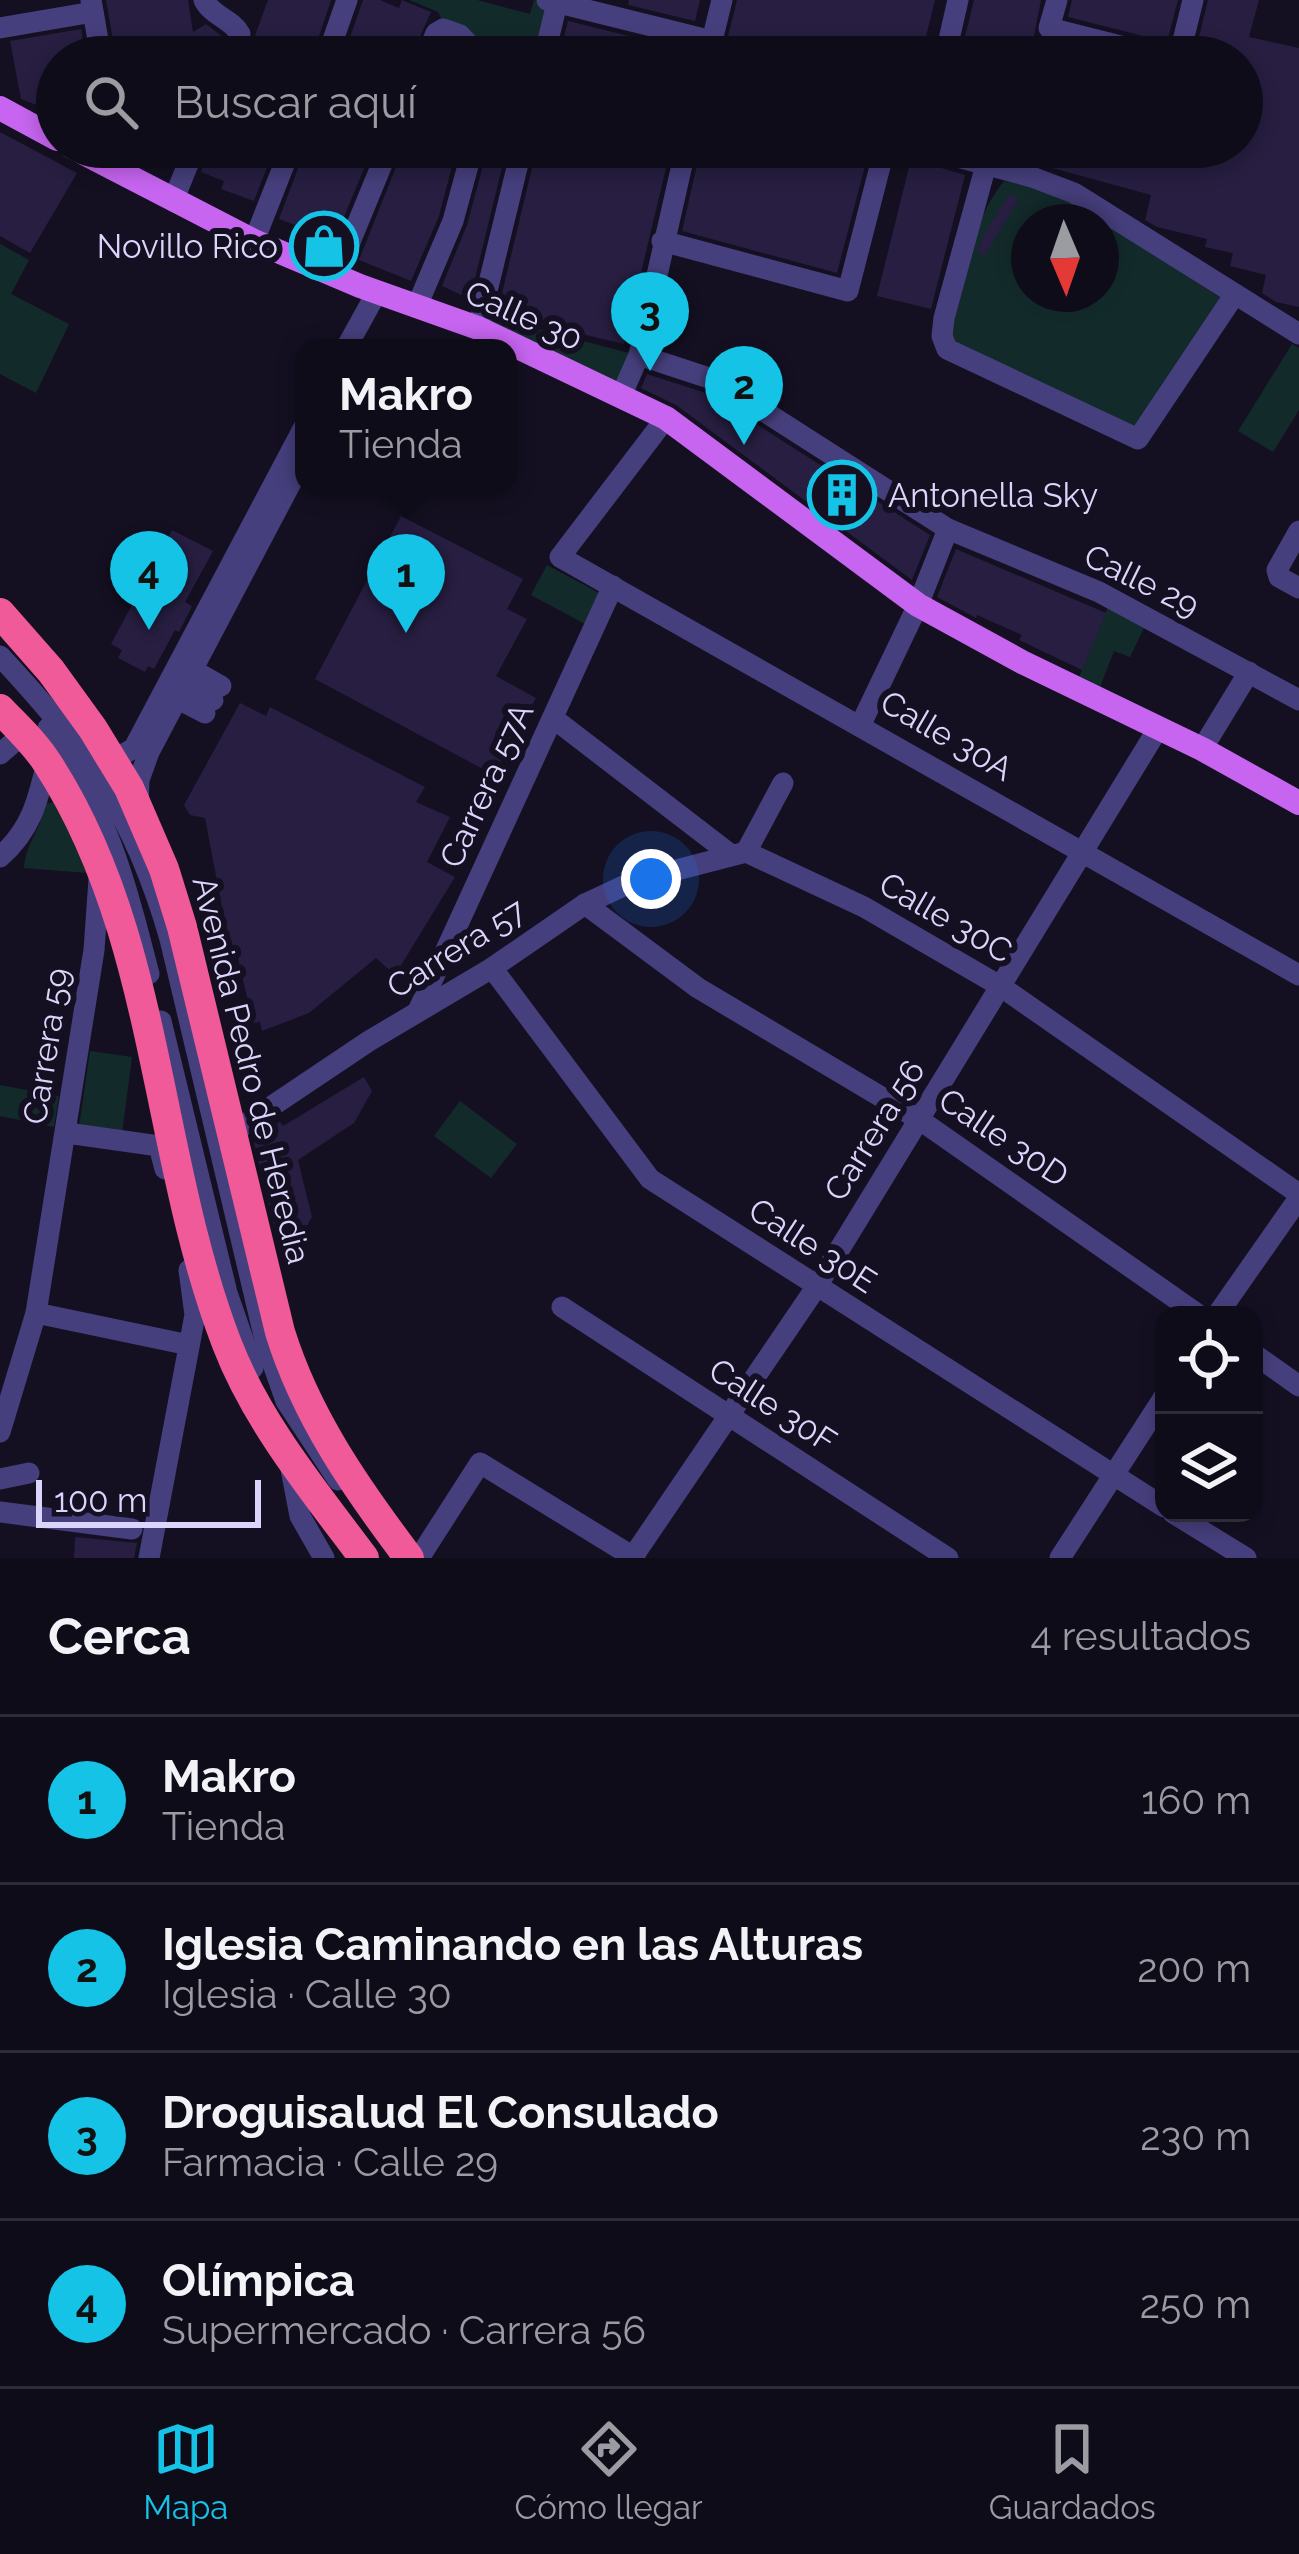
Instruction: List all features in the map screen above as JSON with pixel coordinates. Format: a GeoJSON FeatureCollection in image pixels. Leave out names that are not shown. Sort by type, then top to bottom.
{"type":"FeatureCollection","features":[{"type":"Feature","properties":{"kind":"highway","name":"Avenida Pedro de Heredia"},"geometry":{"type":"LineString","coordinates":[[0,613],[8,696],[46,762],[51,795],[100,862],[124,937],[212,1302],[237,1369],[287,1451],[364,1558]]}},
{"type":"Feature","properties":{"kind":"highway","name":"Avenida Pedro de Heredia"},"geometry":{"type":"LineString","coordinates":[[8,696],[70,697],[138,806],[182,927],[280,1332],[303,1399],[409,1558]]}},
{"type":"Feature","properties":{"kind":"main road"},"geometry":{"type":"LineString","coordinates":[[0,108],[36,128]]}},
{"type":"Feature","properties":{"kind":"main road","name":"Calle 30"},"geometry":{"type":"LineString","coordinates":[[128,168],[173,201],[254,241],[501,339]]}},
{"type":"Feature","properties":{"kind":"main road","name":"Calle 30"},"geometry":{"type":"LineString","coordinates":[[517,347],[666,418],[918,605],[1299,803]]}},
{"type":"Feature","properties":{"kind":"street"},"geometry":{"type":"LineString","coordinates":[[204,0],[240,36]]}},
{"type":"Feature","properties":{"kind":"street"},"geometry":{"type":"LineString","coordinates":[[334,36],[347,0]]}},
{"type":"Feature","properties":{"kind":"street"},"geometry":{"type":"LineString","coordinates":[[713,36],[722,0]]}},
{"type":"Feature","properties":{"kind":"street"},"geometry":{"type":"LineString","coordinates":[[950,36],[958,0]]}},
{"type":"Feature","properties":{"kind":"street"},"geometry":{"type":"LineString","coordinates":[[1057,0],[1049,28],[1081,36]]}},
{"type":"Feature","properties":{"kind":"street"},"geometry":{"type":"LineString","coordinates":[[1184,36],[1193,0]]}},
{"type":"Feature","properties":{"kind":"street"},"geometry":{"type":"LineString","coordinates":[[547,36],[552,2],[666,36]]}},
{"type":"Feature","properties":{"kind":"street"},"geometry":{"type":"LineString","coordinates":[[0,28],[93,6],[97,36]]}},
{"type":"Feature","properties":{"kind":"street"},"geometry":{"type":"LineString","coordinates":[[435,36],[443,29],[461,36]]}},
{"type":"Feature","properties":{"kind":"street"},"geometry":{"type":"LineString","coordinates":[[173,201],[186,168]]}},
{"type":"Feature","properties":{"kind":"street"},"geometry":{"type":"LineString","coordinates":[[254,241],[283,168]]}},
{"type":"Feature","properties":{"kind":"street"},"geometry":{"type":"LineString","coordinates":[[337,276],[381,168]]}},
{"type":"Feature","properties":{"kind":"street"},"geometry":{"type":"LineString","coordinates":[[418,306],[453,221],[467,168]]}},
{"type":"Feature","properties":{"kind":"street"},"geometry":{"type":"LineString","coordinates":[[478,328],[517,168]]}},
{"type":"Feature","properties":{"kind":"street"},"geometry":{"type":"LineString","coordinates":[[621,396],[639,355],[681,168]]}},
{"type":"Feature","properties":{"kind":"street"},"geometry":{"type":"LineString","coordinates":[[662,241],[848,291],[880,168]]}},
{"type":"Feature","properties":{"kind":"street"},"geometry":{"type":"LineString","coordinates":[[985,168],[944,318],[946,349],[1138,439],[1234,294]]}},
{"type":"Feature","properties":{"kind":"street"},"geometry":{"type":"LineString","coordinates":[[997,168],[1053,183],[1074,194],[1299,334]]}},
{"type":"Feature","properties":{"kind":"street"},"geometry":{"type":"LineString","coordinates":[[352,339],[383,294]]}},
{"type":"Feature","properties":{"kind":"street"},"geometry":{"type":"LineString","coordinates":[[366,339],[383,294]]}},
{"type":"Feature","properties":{"kind":"street","name":"Calle 29"},"geometry":{"type":"LineString","coordinates":[[639,355],[715,380],[948,529],[1099,592],[1299,700]]}},
{"type":"Feature","properties":{"kind":"street","name":"Calle 30A"},"geometry":{"type":"LineString","coordinates":[[666,418],[560,557],[1299,975]]}},
{"type":"Feature","properties":{"kind":"street"},"geometry":{"type":"LineString","coordinates":[[110,757],[134,748],[295,444]]}},
{"type":"Feature","properties":{"kind":"street"},"geometry":{"type":"LineString","coordinates":[[138,806],[141,771],[295,475]]}},
{"type":"Feature","properties":{"kind":"street"},"geometry":{"type":"LineString","coordinates":[[861,724],[948,529]]}},
{"type":"Feature","properties":{"kind":"street"},"geometry":{"type":"LineString","coordinates":[[1289,583],[1278,565],[1299,531]]}},
{"type":"Feature","properties":{"kind":"street","name":"Carrera 57A"},"geometry":{"type":"LineString","coordinates":[[418,1011],[614,586]]}},
{"type":"Feature","properties":{"kind":"street"},"geometry":{"type":"LineString","coordinates":[[1202,749],[1249,672]]}},
{"type":"Feature","properties":{"kind":"street"},"geometry":{"type":"LineString","coordinates":[[185,685],[213,699],[185,685]]}},
{"type":"Feature","properties":{"kind":"street"},"geometry":{"type":"LineString","coordinates":[[8,696],[77,769],[116,851],[227,1293],[253,1367],[282,1420],[379,1558]]}},
{"type":"Feature","properties":{"kind":"street"},"geometry":{"type":"LineString","coordinates":[[8,696],[85,753],[138,847],[170,939],[276,1376],[313,1447],[395,1558]]}},
{"type":"Feature","properties":{"kind":"street","name":"Calle 30C"},"geometry":{"type":"LineString","coordinates":[[553,718],[738,853],[864,907],[1000,986],[1299,1196]]}},
{"type":"Feature","properties":{"kind":"street","name":"Carrera 56"},"geometry":{"type":"LineString","coordinates":[[633,1558],[817,1286],[1160,727]]}},
{"type":"Feature","properties":{"kind":"street"},"geometry":{"type":"LineString","coordinates":[[738,853],[783,783]]}},
{"type":"Feature","properties":{"kind":"street"},"geometry":{"type":"LineString","coordinates":[[0,857],[26,832],[51,795]]}},
{"type":"Feature","properties":{"kind":"street","name":"Carrera 57"},"geometry":{"type":"LineString","coordinates":[[232,1133],[585,904],[624,884],[738,853]]}},
{"type":"Feature","properties":{"kind":"street","name":"Carrera 59"},"geometry":{"type":"LineString","coordinates":[[0,1432],[36,1313],[94,950],[100,862]]}},
{"type":"Feature","properties":{"kind":"street","name":"Calle 30D"},"geometry":{"type":"LineString","coordinates":[[585,904],[698,988],[920,1120],[1186,1306]]}},
{"type":"Feature","properties":{"kind":"street","name":"Carrera 59"},"geometry":{"type":"LineString","coordinates":[[94,950],[109,934],[124,937]]}},
{"type":"Feature","properties":{"kind":"street","name":"Calle 30E"},"geometry":{"type":"LineString","coordinates":[[492,968],[650,1178],[1155,1502]]}},
{"type":"Feature","properties":{"kind":"street"},"geometry":{"type":"LineString","coordinates":[[67,1133],[159,1146],[195,1294],[149,1558]]}},
{"type":"Feature","properties":{"kind":"street"},"geometry":{"type":"LineString","coordinates":[[1223,1306],[1299,1196]]}},
{"type":"Feature","properties":{"kind":"street","name":"Calle 30F"},"geometry":{"type":"LineString","coordinates":[[562,1307],[948,1558]]}},
{"type":"Feature","properties":{"kind":"street"},"geometry":{"type":"LineString","coordinates":[[36,1313],[189,1345]]}},
{"type":"Feature","properties":{"kind":"street"},"geometry":{"type":"LineString","coordinates":[[1263,1360],[1299,1386]]}},
{"type":"Feature","properties":{"kind":"street"},"geometry":{"type":"LineString","coordinates":[[1060,1558],[1155,1411]]}},
{"type":"Feature","properties":{"kind":"street"},"geometry":{"type":"LineString","coordinates":[[287,1451],[300,1516],[324,1558]]}},
{"type":"Feature","properties":{"kind":"street"},"geometry":{"type":"LineString","coordinates":[[419,1558],[480,1463],[633,1558]]}},
{"type":"Feature","properties":{"kind":"street"},"geometry":{"type":"LineString","coordinates":[[0,1479],[29,1473]]}},
{"type":"Feature","properties":{"kind":"street"},"geometry":{"type":"LineString","coordinates":[[0,1512],[131,1529]]}},
{"type":"Feature","properties":{"kind":"street"},"geometry":{"type":"LineString","coordinates":[[1188,1522],[1246,1558]]}},
{"type":"Feature","properties":{"kind":"green space"},"geometry":{"type":"Polygon","coordinates":[[[409,0],[477,0],[530,14],[534,0],[551,6],[543,36],[462,36],[438,12],[409,0]]]}},
{"type":"Feature","properties":{"kind":"green space"},"geometry":{"type":"Polygon","coordinates":[[[1004,181],[1042,188],[1075,204],[1011,204],[1011,312],[1119,312],[1119,232],[1224,300],[1149,415],[1132,428],[949,346],[967,260],[982,218],[1004,181]]]}},
{"type":"Feature","properties":{"kind":"green space"},"geometry":{"type":"Polygon","coordinates":[[[0,244],[29,260],[11,294],[69,324],[36,393],[0,374],[0,244]]]}},
{"type":"Feature","properties":{"kind":"green space"},"geometry":{"type":"Polygon","coordinates":[[[488,316],[633,354],[620,387],[486,323],[488,316]]]}},
{"type":"Feature","properties":{"kind":"green space"},"geometry":{"type":"Polygon","coordinates":[[[1292,344],[1299,348],[1299,410],[1273,452],[1238,431],[1292,344]]]}},
{"type":"Feature","properties":{"kind":"green space"},"geometry":{"type":"Polygon","coordinates":[[[547,565],[601,594],[585,624],[531,595],[547,565]]]}},
{"type":"Feature","properties":{"kind":"green space"},"geometry":{"type":"Polygon","coordinates":[[[1108,607],[1145,626],[1130,657],[1114,651],[1100,687],[1079,677],[1108,607]]]}},
{"type":"Feature","properties":{"kind":"green space"},"geometry":{"type":"Polygon","coordinates":[[[59,801],[88,873],[24,868],[45,804],[59,801]]]}},
{"type":"Feature","properties":{"kind":"green space"},"geometry":{"type":"Polygon","coordinates":[[[90,1051],[132,1057],[122,1133],[79,1127],[90,1051]]]}},
{"type":"Feature","properties":{"kind":"green space"},"geometry":{"type":"Polygon","coordinates":[[[0,1085],[59,1096],[54,1127],[0,1116],[0,1085]]]}},
{"type":"Feature","properties":{"kind":"green space"},"geometry":{"type":"Polygon","coordinates":[[[460,1101],[517,1144],[491,1178],[434,1136],[460,1101]]]}},
{"type":"Feature","properties":{"kind":"building"},"geometry":{"type":"Polygon","coordinates":[[[106,0],[188,0],[193,32],[206,24],[222,36],[112,36],[106,0]]]}},
{"type":"Feature","properties":{"kind":"building"},"geometry":{"type":"Polygon","coordinates":[[[268,0],[331,0],[319,36],[255,36],[268,0]]]}},
{"type":"Feature","properties":{"kind":"building"},"geometry":{"type":"Polygon","coordinates":[[[363,0],[380,0],[399,8],[402,0],[431,12],[420,36],[350,36],[363,0]]]}},
{"type":"Feature","properties":{"kind":"building"},"geometry":{"type":"Polygon","coordinates":[[[629,0],[700,0],[695,21],[628,5],[629,0]]]}},
{"type":"Feature","properties":{"kind":"building"},"geometry":{"type":"Polygon","coordinates":[[[737,0],[935,0],[926,36],[728,36],[737,0]]]}},
{"type":"Feature","properties":{"kind":"building"},"geometry":{"type":"Polygon","coordinates":[[[974,0],[1041,0],[1034,36],[965,36],[974,0]]]}},
{"type":"Feature","properties":{"kind":"building"},"geometry":{"type":"Polygon","coordinates":[[[1072,0],[1178,0],[1169,36],[1143,36],[1068,17],[1072,0]]]}},
{"type":"Feature","properties":{"kind":"building"},"geometry":{"type":"Polygon","coordinates":[[[1208,0],[1259,0],[1249,36],[1199,36],[1208,0]]]}},
{"type":"Feature","properties":{"kind":"building"},"geometry":{"type":"Polygon","coordinates":[[[568,21],[629,36],[564,36],[568,21]]]}},
{"type":"Feature","properties":{"kind":"building"},"geometry":{"type":"Polygon","coordinates":[[[81,29],[82,36],[40,36],[81,29]]]}},
{"type":"Feature","properties":{"kind":"building"},"geometry":{"type":"Polygon","coordinates":[[[36,37],[36,105],[21,99],[10,41],[36,37]]]}},
{"type":"Feature","properties":{"kind":"building"},"geometry":{"type":"Polygon","coordinates":[[[1263,40],[1299,48],[1299,307],[1262,293],[1266,275],[1230,266],[1233,253],[1205,247],[1207,239],[1145,220],[1151,195],[1053,168],[1263,168],[1263,40]]]}},
{"type":"Feature","properties":{"kind":"building"},"geometry":{"type":"Polygon","coordinates":[[[0,132],[36,151],[36,168],[68,168],[77,173],[30,253],[0,236],[0,132]]]}},
{"type":"Feature","properties":{"kind":"building"},"geometry":{"type":"Polygon","coordinates":[[[202,168],[267,168],[254,201],[221,189],[224,181],[201,172],[202,168]]]}},
{"type":"Feature","properties":{"kind":"building"},"geometry":{"type":"Polygon","coordinates":[[[298,168],[364,168],[331,248],[308,239],[311,231],[279,219],[298,168]]]}},
{"type":"Feature","properties":{"kind":"building"},"geometry":{"type":"Polygon","coordinates":[[[396,168],[452,168],[439,216],[411,281],[359,260],[396,168]]]}},
{"type":"Feature","properties":{"kind":"building"},"geometry":{"type":"Polygon","coordinates":[[[482,168],[502,168],[470,299],[442,286],[467,225],[482,168]]]}},
{"type":"Feature","properties":{"kind":"building"},"geometry":{"type":"Polygon","coordinates":[[[532,168],[666,168],[624,344],[497,314],[532,168]]]}},
{"type":"Feature","properties":{"kind":"building"},"geometry":{"type":"Polygon","coordinates":[[[696,168],[864,168],[837,273],[682,231],[696,168]]]}},
{"type":"Feature","properties":{"kind":"building"},"geometry":{"type":"Polygon","coordinates":[[[909,168],[941,168],[965,175],[931,309],[877,296],[909,168]]]}},
{"type":"Feature","properties":{"kind":"building"},"geometry":{"type":"Polygon","coordinates":[[[1009,194],[1019,200],[1011,204],[1011,213],[984,256],[978,252],[1009,194]]]}},
{"type":"Feature","properties":{"kind":"building"},"geometry":{"type":"Polygon","coordinates":[[[647,374],[709,394],[930,535],[912,580],[676,405],[641,388],[647,374]]]}},
{"type":"Feature","properties":{"kind":"building"},"geometry":{"type":"Polygon","coordinates":[[[401,516],[523,579],[507,609],[527,619],[496,676],[536,698],[494,775],[315,679],[401,516]]]}},
{"type":"Feature","properties":{"kind":"building"},"geometry":{"type":"Polygon","coordinates":[[[172,530],[213,551],[185,602],[192,606],[179,632],[175,630],[154,669],[148,666],[145,672],[118,658],[122,650],[111,644],[172,530]]]}},
{"type":"Feature","properties":{"kind":"building"},"geometry":{"type":"Polygon","coordinates":[[[956,549],[1106,613],[1082,670],[1019,640],[1022,635],[937,597],[956,549]]]}},
{"type":"Feature","properties":{"kind":"building"},"geometry":{"type":"Polygon","coordinates":[[[240,703],[266,716],[270,707],[425,787],[416,802],[450,817],[427,862],[455,877],[395,975],[376,958],[309,1013],[262,1031],[260,1022],[253,1023],[238,958],[232,960],[205,818],[190,815],[184,805],[240,703]]]}},
{"type":"Feature","properties":{"kind":"building"},"geometry":{"type":"Polygon","coordinates":[[[364,1077],[372,1091],[354,1123],[298,1160],[312,1217],[295,1246],[280,1250],[253,1138],[280,1122],[283,1126],[364,1077]]]}},
{"type":"Feature","properties":{"kind":"building"},"geometry":{"type":"Polygon","coordinates":[[[75,1537],[137,1543],[134,1558],[74,1558],[75,1537]]]}},
{"type":"Feature","properties":{"kind":"place","name":"Novillo Rico"},"geometry":{"type":"Point","coordinates":[324,246]}},
{"type":"Feature","properties":{"kind":"place","name":"Droguisalud El Consulado"},"geometry":{"type":"Point","coordinates":[650,371]}},
{"type":"Feature","properties":{"kind":"place","name":"Iglesia Caminando en las Alturas"},"geometry":{"type":"Point","coordinates":[744,445]}},
{"type":"Feature","properties":{"kind":"place","name":"Antonella Sky"},"geometry":{"type":"Point","coordinates":[842,495]}},
{"type":"Feature","properties":{"kind":"place","name":"Olímpica"},"geometry":{"type":"Point","coordinates":[149,630]}},
{"type":"Feature","properties":{"kind":"place","name":"Makro"},"geometry":{"type":"Point","coordinates":[406,633]}}]}
